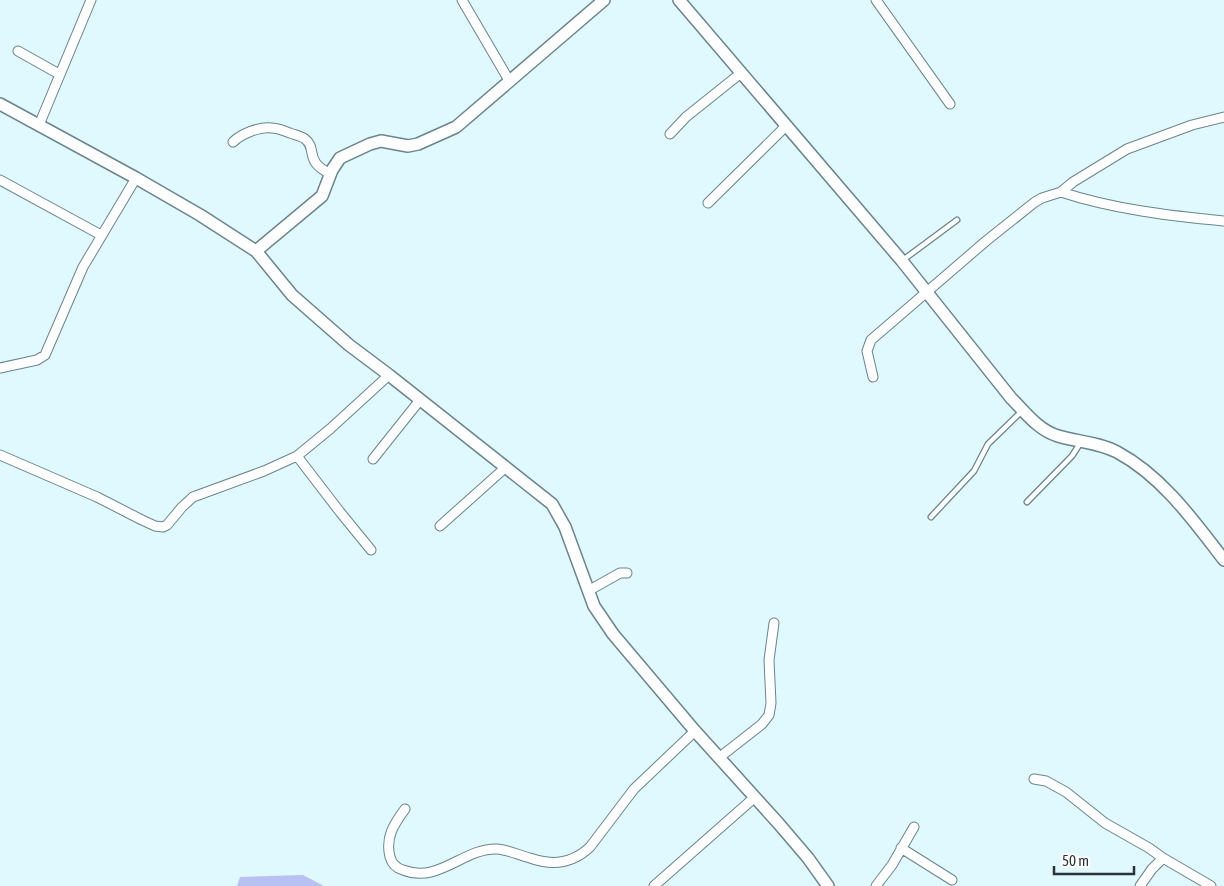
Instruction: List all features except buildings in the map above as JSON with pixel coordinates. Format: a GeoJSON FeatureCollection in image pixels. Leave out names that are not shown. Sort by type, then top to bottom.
{"type":"FeatureCollection","features":[{"type":"Feature","properties":{"kind":"street"},"geometry":{"type":"LineString","coordinates":[[39,125],[91,0]]}},
{"type":"Feature","properties":{"kind":"street"},"geometry":{"type":"LineString","coordinates":[[462,0],[510,82]]}},
{"type":"Feature","properties":{"kind":"street"},"geometry":{"type":"LineString","coordinates":[[256,251],[322,196],[336,162],[351,151],[381,141],[408,146],[418,144],[456,127],[604,0]]}},
{"type":"Feature","properties":{"kind":"street"},"geometry":{"type":"LineString","coordinates":[[679,0],[902,261],[1011,398],[1041,428],[1059,436],[1105,446],[1116,451],[1142,469],[1188,514],[1224,560]]}},
{"type":"Feature","properties":{"kind":"street"},"geometry":{"type":"LineString","coordinates":[[876,0],[950,104]]}},
{"type":"Feature","properties":{"kind":"street"},"geometry":{"type":"LineString","coordinates":[[18,51],[59,74]]}},
{"type":"Feature","properties":{"kind":"street"},"geometry":{"type":"LineString","coordinates":[[670,134],[686,117],[741,73]]}},
{"type":"Feature","properties":{"kind":"street"},"geometry":{"type":"LineString","coordinates":[[0,104],[136,178],[200,215],[256,251],[292,295],[349,346],[389,375],[552,504],[566,527],[594,606],[613,634],[695,731],[808,858],[828,886]]}},
{"type":"Feature","properties":{"kind":"street"},"geometry":{"type":"LineString","coordinates":[[873,376],[867,351],[869,343],[927,291],[1029,207],[1042,198],[1061,192],[1079,178],[1127,149],[1192,125],[1224,117]]}},
{"type":"Feature","properties":{"kind":"street"},"geometry":{"type":"LineString","coordinates":[[708,202],[786,126]]}},
{"type":"Feature","properties":{"kind":"street"},"geometry":{"type":"LineString","coordinates":[[233,142],[241,136],[261,129],[273,128],[306,139],[316,165],[331,174]]}},
{"type":"Feature","properties":{"kind":"street"},"geometry":{"type":"LineString","coordinates":[[0,368],[37,360],[45,355],[76,282],[101,235],[136,178]]}},
{"type":"Feature","properties":{"kind":"street"},"geometry":{"type":"LineString","coordinates":[[0,180],[101,235]]}},
{"type":"Feature","properties":{"kind":"street"},"geometry":{"type":"LineString","coordinates":[[1061,192],[1132,208],[1224,221]]}},
{"type":"Feature","properties":{"kind":"street"},"geometry":{"type":"LineString","coordinates":[[0,455],[97,497],[155,526],[164,527],[193,497],[264,471],[297,456],[330,429],[389,375]]}},
{"type":"Feature","properties":{"kind":"street"},"geometry":{"type":"LineString","coordinates":[[373,459],[420,400]]}},
{"type":"Feature","properties":{"kind":"street"},"geometry":{"type":"LineString","coordinates":[[297,456],[372,550]]}},
{"type":"Feature","properties":{"kind":"street"},"geometry":{"type":"LineString","coordinates":[[440,526],[506,467]]}},
{"type":"Feature","properties":{"kind":"street"},"geometry":{"type":"LineString","coordinates":[[588,591],[620,573],[627,573]]}},
{"type":"Feature","properties":{"kind":"street"},"geometry":{"type":"LineString","coordinates":[[720,757],[762,724],[769,715],[771,703],[769,660],[774,623]]}},
{"type":"Feature","properties":{"kind":"street"},"geometry":{"type":"LineString","coordinates":[[405,809],[392,826],[389,841],[390,856],[393,864],[405,871],[428,874],[483,851],[496,849],[514,852],[539,861],[564,862],[578,857],[590,848],[634,789],[695,731]]}},
{"type":"Feature","properties":{"kind":"street"},"geometry":{"type":"LineString","coordinates":[[1034,778],[1066,792],[1105,824],[1149,848],[1161,860],[1211,886]]}},
{"type":"Feature","properties":{"kind":"street"},"geometry":{"type":"LineString","coordinates":[[654,886],[755,797]]}},
{"type":"Feature","properties":{"kind":"street"},"geometry":{"type":"LineString","coordinates":[[876,886],[892,865],[914,827]]}},
{"type":"Feature","properties":{"kind":"street"},"geometry":{"type":"LineString","coordinates":[[901,848],[952,880]]}},
{"type":"Feature","properties":{"kind":"street"},"geometry":{"type":"LineString","coordinates":[[1140,886],[1161,860]]}},
{"type":"Feature","properties":{"kind":"lane"},"geometry":{"type":"LineString","coordinates":[[902,261],[957,220]]}},
{"type":"Feature","properties":{"kind":"lane"},"geometry":{"type":"LineString","coordinates":[[931,517],[974,471],[988,444],[1023,410]]}},
{"type":"Feature","properties":{"kind":"lane"},"geometry":{"type":"LineString","coordinates":[[1027,502],[1072,456],[1082,440]]}},
{"type":"Feature","properties":{"kind":"water"},"geometry":{"type":"Polygon","coordinates":[[[303,875],[324,886],[237,886],[240,877],[303,875]]]}}]}
